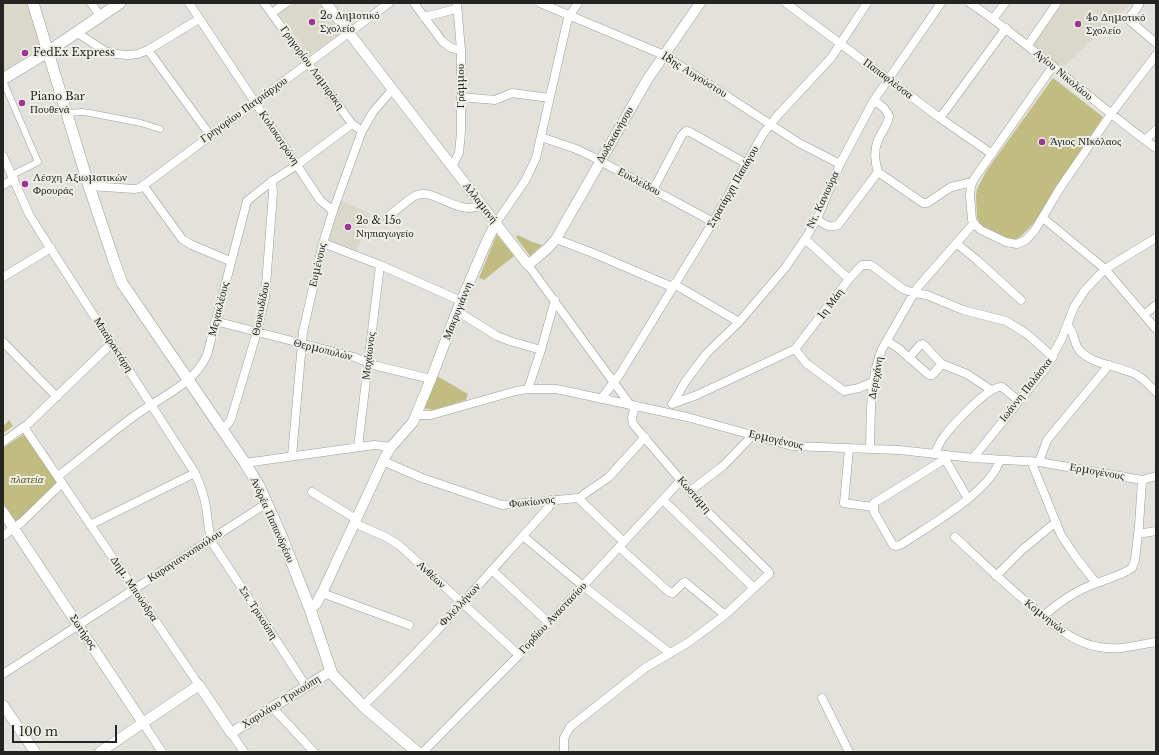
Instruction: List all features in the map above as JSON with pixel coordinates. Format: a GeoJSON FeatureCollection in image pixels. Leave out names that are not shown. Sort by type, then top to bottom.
{"type":"FeatureCollection","features":[{"type":"Feature","properties":{"kind":"main road","name":"Ανδρέα Παπανδρέου"},"geometry":{"type":"LineString","coordinates":[[33,3],[49,51],[89,186],[114,261],[127,292],[245,463],[259,486],[310,609],[330,671],[363,706],[417,752]]}},
{"type":"Feature","properties":{"kind":"main road"},"geometry":{"type":"LineString","coordinates":[[3,80],[120,3]]}},
{"type":"Feature","properties":{"kind":"street"},"geometry":{"type":"LineString","coordinates":[[92,3],[100,16]]}},
{"type":"Feature","properties":{"kind":"street","name":"Κολοκοτρώνη"},"geometry":{"type":"LineString","coordinates":[[189,3],[320,200],[333,211]]}},
{"type":"Feature","properties":{"kind":"street","name":"Γρηγορίου Λαμπράκη"},"geometry":{"type":"LineString","coordinates":[[264,3],[352,124],[362,131]]}},
{"type":"Feature","properties":{"kind":"street"},"geometry":{"type":"LineString","coordinates":[[272,13],[286,3]]}},
{"type":"Feature","properties":{"kind":"street","name":"Αλλαμανή"},"geometry":{"type":"LineString","coordinates":[[326,3],[392,90],[483,205],[633,406]]}},
{"type":"Feature","properties":{"kind":"street","name":"Γρηγορίου Πατριάρχου"},"geometry":{"type":"LineString","coordinates":[[89,186],[134,189],[143,185],[389,3]]}},
{"type":"Feature","properties":{"kind":"street"},"geometry":{"type":"LineString","coordinates":[[414,3],[446,45],[461,50]]}},
{"type":"Feature","properties":{"kind":"street","name":"18ης Αυγούστου"},"geometry":{"type":"LineString","coordinates":[[540,3],[664,55],[770,125],[808,148],[840,164]]}},
{"type":"Feature","properties":{"kind":"street","name":"Μακρυγιάννη"},"geometry":{"type":"LineString","coordinates":[[310,609],[316,604],[322,593],[383,461],[391,447],[408,429],[416,415],[461,301],[496,223],[532,169],[538,153],[549,98],[570,15],[578,3]]}},
{"type":"Feature","properties":{"kind":"street","name":"Δωδεκανήσου"},"geometry":{"type":"LineString","coordinates":[[528,265],[556,239],[647,80],[700,3]]}},
{"type":"Feature","properties":{"kind":"street","name":"Παπαφλέσσα"},"geometry":{"type":"LineString","coordinates":[[786,3],[940,118],[992,154]]}},
{"type":"Feature","properties":{"kind":"street","name":"Στρατάρχη Παπάγου"},"geometry":{"type":"LineString","coordinates":[[601,399],[615,382],[713,222],[763,134],[823,67],[841,44],[866,3]]}},
{"type":"Feature","properties":{"kind":"street","name":"Ντ. Κανιούρα"},"geometry":{"type":"LineString","coordinates":[[673,403],[685,382],[706,354],[739,322],[785,268],[805,239],[817,219],[840,164],[874,100],[941,3]]}},
{"type":"Feature","properties":{"kind":"street","name":"Αγίου Νικολάου"},"geometry":{"type":"LineString","coordinates":[[970,3],[1006,28],[1110,114],[1156,148]]}},
{"type":"Feature","properties":{"kind":"street"},"geometry":{"type":"LineString","coordinates":[[993,19],[1005,3]]}},
{"type":"Feature","properties":{"kind":"street"},"geometry":{"type":"LineString","coordinates":[[1028,46],[1057,3]]}},
{"type":"Feature","properties":{"kind":"street"},"geometry":{"type":"LineString","coordinates":[[1137,3],[1139,5],[1129,18],[1156,43]]}},
{"type":"Feature","properties":{"kind":"street"},"geometry":{"type":"LineString","coordinates":[[424,17],[456,6]]}},
{"type":"Feature","properties":{"kind":"street","name":"Γράμμου"},"geometry":{"type":"LineString","coordinates":[[452,167],[459,153],[461,132],[461,50],[456,6]]}},
{"type":"Feature","properties":{"kind":"street"},"geometry":{"type":"LineString","coordinates":[[76,32],[109,53],[128,55],[138,54],[148,50],[199,19]]}},
{"type":"Feature","properties":{"kind":"street"},"geometry":{"type":"LineString","coordinates":[[940,118],[1006,28]]}},
{"type":"Feature","properties":{"kind":"street"},"geometry":{"type":"LineString","coordinates":[[148,50],[210,135]]}},
{"type":"Feature","properties":{"kind":"street"},"geometry":{"type":"LineString","coordinates":[[1053,66],[972,182],[970,196],[971,213],[974,223],[981,230],[1006,242],[1016,244],[1029,238],[1043,218],[1060,188],[1110,114],[1156,55]]}},
{"type":"Feature","properties":{"kind":"street"},"geometry":{"type":"LineString","coordinates":[[3,80],[38,162],[3,185]]}},
{"type":"Feature","properties":{"kind":"street","name":"Ευμένους"},"geometry":{"type":"LineString","coordinates":[[292,456],[303,332],[323,243],[362,131],[373,112],[392,90]]}},
{"type":"Feature","properties":{"kind":"street"},"geometry":{"type":"LineString","coordinates":[[461,97],[495,100],[512,93],[549,98]]}},
{"type":"Feature","properties":{"kind":"street"},"geometry":{"type":"LineString","coordinates":[[874,100],[884,108],[889,116],[887,124],[876,146],[875,164],[878,172],[921,203],[925,204],[952,187],[972,182]]}},
{"type":"Feature","properties":{"kind":"street"},"geometry":{"type":"LineString","coordinates":[[68,114],[82,112],[90,113],[142,123],[160,129]]}},
{"type":"Feature","properties":{"kind":"street","name":"Μεγακλέους"},"geometry":{"type":"LineString","coordinates":[[3,536],[14,529],[60,480],[134,416],[188,380],[198,371],[206,358],[230,261],[247,201],[352,124]]}},
{"type":"Feature","properties":{"kind":"street"},"geometry":{"type":"LineString","coordinates":[[1145,140],[1156,130]]}},
{"type":"Feature","properties":{"kind":"street"},"geometry":{"type":"LineString","coordinates":[[654,190],[682,135],[686,131],[747,164]]}},
{"type":"Feature","properties":{"kind":"street","name":"Ευκλείδου"},"geometry":{"type":"LineString","coordinates":[[541,137],[600,161],[713,222]]}},
{"type":"Feature","properties":{"kind":"street","name":"Μπαϊρακτάρη"},"geometry":{"type":"LineString","coordinates":[[3,156],[32,219],[195,473],[206,505],[211,539]]}},
{"type":"Feature","properties":{"kind":"street"},"geometry":{"type":"LineString","coordinates":[[817,219],[829,227],[838,225],[878,172]]}},
{"type":"Feature","properties":{"kind":"street","name":"Θουκυδίδου"},"geometry":{"type":"LineString","coordinates":[[221,430],[228,424],[231,418],[257,332],[266,291],[273,193],[272,182]]}},
{"type":"Feature","properties":{"kind":"street"},"geometry":{"type":"LineString","coordinates":[[143,185],[182,239],[192,245],[230,261]]}},
{"type":"Feature","properties":{"kind":"street"},"geometry":{"type":"LineString","coordinates":[[387,217],[420,194],[428,195],[462,208],[473,208],[483,205]]}},
{"type":"Feature","properties":{"kind":"street"},"geometry":{"type":"LineString","coordinates":[[1043,218],[1105,269],[1156,330]]}},
{"type":"Feature","properties":{"kind":"street"},"geometry":{"type":"LineString","coordinates":[[974,223],[914,292],[932,297],[963,310],[1006,321],[1027,334],[1053,357]]}},
{"type":"Feature","properties":{"kind":"street","name":"Ιωάννη Παλάσκα"},"geometry":{"type":"LineString","coordinates":[[973,458],[1042,373],[1053,357],[1071,312],[1078,299],[1105,269],[1156,238]]}},
{"type":"Feature","properties":{"kind":"street"},"geometry":{"type":"LineString","coordinates":[[556,239],[593,252],[673,286],[739,322]]}},
{"type":"Feature","properties":{"kind":"street"},"geometry":{"type":"LineString","coordinates":[[805,239],[849,279]]}},
{"type":"Feature","properties":{"kind":"street"},"geometry":{"type":"LineString","coordinates":[[323,243],[380,265],[461,301]]}},
{"type":"Feature","properties":{"kind":"street"},"geometry":{"type":"LineString","coordinates":[[956,243],[1021,300]]}},
{"type":"Feature","properties":{"kind":"street"},"geometry":{"type":"LineString","coordinates":[[3,277],[51,248]]}},
{"type":"Feature","properties":{"kind":"street","name":"1η Μάη"},"geometry":{"type":"LineString","coordinates":[[673,403],[697,395],[795,349],[849,279],[864,264],[868,264],[873,267],[903,289],[914,292]]}},
{"type":"Feature","properties":{"kind":"street","name":"Μαχάωνος"},"geometry":{"type":"LineString","coordinates":[[358,447],[380,265]]}},
{"type":"Feature","properties":{"kind":"street","name":"Δερεχάνη"},"geometry":{"type":"LineString","coordinates":[[870,449],[874,382],[880,354],[914,292]]}},
{"type":"Feature","properties":{"kind":"street"},"geometry":{"type":"LineString","coordinates":[[528,389],[555,300]]}},
{"type":"Feature","properties":{"kind":"street"},"geometry":{"type":"LineString","coordinates":[[1144,315],[1156,305]]}},
{"type":"Feature","properties":{"kind":"street"},"geometry":{"type":"LineString","coordinates":[[457,311],[497,336],[541,350]]}},
{"type":"Feature","properties":{"kind":"street","name":"Θερμοπυλών"},"geometry":{"type":"LineString","coordinates":[[215,321],[354,357],[377,366],[431,379]]}},
{"type":"Feature","properties":{"kind":"street"},"geometry":{"type":"LineString","coordinates":[[1067,325],[1072,332],[1079,351],[1096,360],[1140,377],[1156,392]]}},
{"type":"Feature","properties":{"kind":"street"},"geometry":{"type":"LineString","coordinates":[[887,341],[931,375],[942,364]]}},
{"type":"Feature","properties":{"kind":"street"},"geometry":{"type":"LineString","coordinates":[[3,342],[56,397]]}},
{"type":"Feature","properties":{"kind":"street"},"geometry":{"type":"LineString","coordinates":[[3,442],[24,427],[112,343]]}},
{"type":"Feature","properties":{"kind":"street"},"geometry":{"type":"LineString","coordinates":[[909,358],[920,345],[923,344],[942,364],[967,374],[991,390]]}},
{"type":"Feature","properties":{"kind":"street"},"geometry":{"type":"LineString","coordinates":[[795,349],[806,362],[844,391],[859,388],[874,382]]}},
{"type":"Feature","properties":{"kind":"street"},"geometry":{"type":"LineString","coordinates":[[1096,583],[1066,543],[1056,522],[1035,461],[1048,440],[1109,365]]}},
{"type":"Feature","properties":{"kind":"street"},"geometry":{"type":"LineString","coordinates":[[935,453],[940,442],[953,426],[968,410],[991,390],[1001,386],[1019,401]]}},
{"type":"Feature","properties":{"kind":"street","name":"Ερμογένους"},"geometry":{"type":"LineString","coordinates":[[416,415],[431,415],[507,393],[528,389],[556,389],[666,412],[792,446],[935,453],[946,457],[1035,461],[1142,480]]}},
{"type":"Feature","properties":{"kind":"street"},"geometry":{"type":"LineString","coordinates":[[666,412],[673,403]]}},
{"type":"Feature","properties":{"kind":"street","name":"Κωστάμη"},"geometry":{"type":"LineString","coordinates":[[633,406],[632,422],[707,511],[769,572],[768,576],[754,588]]}},
{"type":"Feature","properties":{"kind":"street","name":"Δημ. Μπούσδρα"},"geometry":{"type":"LineString","coordinates":[[24,427],[244,752]]}},
{"type":"Feature","properties":{"kind":"street"},"geometry":{"type":"LineString","coordinates":[[690,491],[723,466],[752,436]]}},
{"type":"Feature","properties":{"kind":"street"},"geometry":{"type":"LineString","coordinates":[[645,437],[609,478],[579,498],[621,544],[669,592],[673,592],[685,582],[725,615]]}},
{"type":"Feature","properties":{"kind":"street"},"geometry":{"type":"LineString","coordinates":[[245,463],[374,445],[391,447]]}},
{"type":"Feature","properties":{"kind":"street"},"geometry":{"type":"LineString","coordinates":[[849,449],[844,503],[873,507]]}},
{"type":"Feature","properties":{"kind":"street"},"geometry":{"type":"LineString","coordinates":[[968,499],[946,457],[878,500],[874,503],[873,507],[874,512],[892,542],[896,546],[902,544],[968,499],[995,471],[1000,460]]}},
{"type":"Feature","properties":{"kind":"street","name":"Φωκίωνος"},"geometry":{"type":"LineString","coordinates":[[383,461],[422,478],[499,504],[509,505],[574,497],[579,498]]}},
{"type":"Feature","properties":{"kind":"street"},"geometry":{"type":"LineString","coordinates":[[90,525],[195,473]]}},
{"type":"Feature","properties":{"kind":"street"},"geometry":{"type":"LineString","coordinates":[[1043,616],[1067,597],[1132,568],[1135,560],[1138,534],[1142,480],[1156,476]]}},
{"type":"Feature","properties":{"kind":"street","name":"Γορδίου Αναστασίου"},"geometry":{"type":"LineString","coordinates":[[423,752],[519,655],[681,480]]}},
{"type":"Feature","properties":{"kind":"street","name":"Ανθέων"},"geometry":{"type":"LineString","coordinates":[[312,492],[355,521],[394,542],[519,655]]}},
{"type":"Feature","properties":{"kind":"street","name":"Φιλελλήνων"},"geometry":{"type":"LineString","coordinates":[[363,706],[401,669],[462,603],[549,507],[551,500]]}},
{"type":"Feature","properties":{"kind":"street"},"geometry":{"type":"LineString","coordinates":[[564,752],[564,738],[570,727],[645,668],[689,642],[725,615],[754,588],[663,500]]}},
{"type":"Feature","properties":{"kind":"street","name":"Καραγιαννοπούλου"},"geometry":{"type":"LineString","coordinates":[[3,674],[267,503]]}},
{"type":"Feature","properties":{"kind":"street","name":"Σωτήρος"},"geometry":{"type":"LineString","coordinates":[[3,512],[162,752]]}},
{"type":"Feature","properties":{"kind":"street"},"geometry":{"type":"LineString","coordinates":[[996,576],[1022,550],[1056,522]]}},
{"type":"Feature","properties":{"kind":"street"},"geometry":{"type":"LineString","coordinates":[[1138,534],[1156,531]]}},
{"type":"Feature","properties":{"kind":"street"},"geometry":{"type":"LineString","coordinates":[[523,536],[583,586],[670,653]]}},
{"type":"Feature","properties":{"kind":"street","name":"Κομνηνών"},"geometry":{"type":"LineString","coordinates":[[955,537],[996,576],[1043,616],[1062,631],[1077,640],[1099,647],[1115,648],[1132,647],[1156,642]]}},
{"type":"Feature","properties":{"kind":"street","name":"Σπ. Τρικούπη"},"geometry":{"type":"LineString","coordinates":[[211,539],[306,686]]}},
{"type":"Feature","properties":{"kind":"street"},"geometry":{"type":"LineString","coordinates":[[492,570],[549,623]]}},
{"type":"Feature","properties":{"kind":"street"},"geometry":{"type":"LineString","coordinates":[[322,593],[408,625]]}},
{"type":"Feature","properties":{"kind":"street","name":"Χαριλάου Τρικούπη"},"geometry":{"type":"LineString","coordinates":[[231,733],[330,671]]}},
{"type":"Feature","properties":{"kind":"street"},"geometry":{"type":"LineString","coordinates":[[100,752],[199,685]]}},
{"type":"Feature","properties":{"kind":"street"},"geometry":{"type":"LineString","coordinates":[[822,698],[850,752]]}},
{"type":"Feature","properties":{"kind":"street"},"geometry":{"type":"LineString","coordinates":[[3,705],[35,752]]}},
{"type":"Feature","properties":{"kind":"street"},"geometry":{"type":"LineString","coordinates":[[272,707],[314,752]]}},
{"type":"Feature","properties":{"kind":"shaded area"},"geometry":{"type":"Polygon","coordinates":[[[3,3],[29,3],[43,45],[3,72],[3,3]]]}},
{"type":"Feature","properties":{"kind":"shaded area","name":"2ο Δημοτικό Σχολείο"},"geometry":{"type":"Polygon","coordinates":[[[294,3],[324,3],[344,30],[310,55],[279,14],[294,3]]]}},
{"type":"Feature","properties":{"kind":"shaded area","name":"4ο Δημοτικό Σχολείο"},"geometry":{"type":"Polygon","coordinates":[[[1061,3],[1131,3],[1061,69],[1032,45],[1061,3]]]}},
{"type":"Feature","properties":{"kind":"shaded area","name":"2ο & 15ο Νηπιαγωγείο"},"geometry":{"type":"Polygon","coordinates":[[[340,200],[370,214],[357,251],[327,240],[340,200]]]}},
{"type":"Feature","properties":{"kind":"green space"},"geometry":{"type":"Polygon","coordinates":[[[1053,78],[1103,117],[1034,223],[1020,237],[1010,240],[983,227],[980,223],[977,218],[977,189],[987,170],[1053,78]]]}},
{"type":"Feature","properties":{"kind":"green space"},"geometry":{"type":"Polygon","coordinates":[[[497,235],[514,256],[484,280],[479,278],[497,235]]]}},
{"type":"Feature","properties":{"kind":"green space"},"geometry":{"type":"Polygon","coordinates":[[[518,235],[542,245],[530,256],[516,237],[518,235]]]}},
{"type":"Feature","properties":{"kind":"green space"},"geometry":{"type":"Polygon","coordinates":[[[437,376],[468,394],[466,400],[433,410],[424,408],[437,376]]]}},
{"type":"Feature","properties":{"kind":"green space"},"geometry":{"type":"Polygon","coordinates":[[[9,420],[13,426],[3,433],[3,423],[5,425],[9,420]]]}},
{"type":"Feature","properties":{"kind":"green space","name":"πλατεία"},"geometry":{"type":"Polygon","coordinates":[[[24,434],[57,483],[16,524],[3,503],[3,448],[24,434]]]}},
{"type":"Feature","properties":{"kind":"place","name":"2ο Δημοτικό Σχολείο"},"geometry":{"type":"Point","coordinates":[312,22]}},
{"type":"Feature","properties":{"kind":"place","name":"4ο Δημοτικό Σχολείο"},"geometry":{"type":"Point","coordinates":[1078,24]}},
{"type":"Feature","properties":{"kind":"place","name":"FedEx Express"},"geometry":{"type":"Point","coordinates":[25,53]}},
{"type":"Feature","properties":{"kind":"place","name":"Piano Bar Πουθενά"},"geometry":{"type":"Point","coordinates":[22,103]}},
{"type":"Feature","properties":{"kind":"place","name":"Άγιος ΝΙκόλαος"},"geometry":{"type":"Point","coordinates":[1042,142]}},
{"type":"Feature","properties":{"kind":"place","name":"Λέσχη Αξιωματικών Φρουράς"},"geometry":{"type":"Point","coordinates":[25,184]}},
{"type":"Feature","properties":{"kind":"place","name":"2ο & 15ο Νηπιαγωγείο"},"geometry":{"type":"Point","coordinates":[348,227]}}]}
